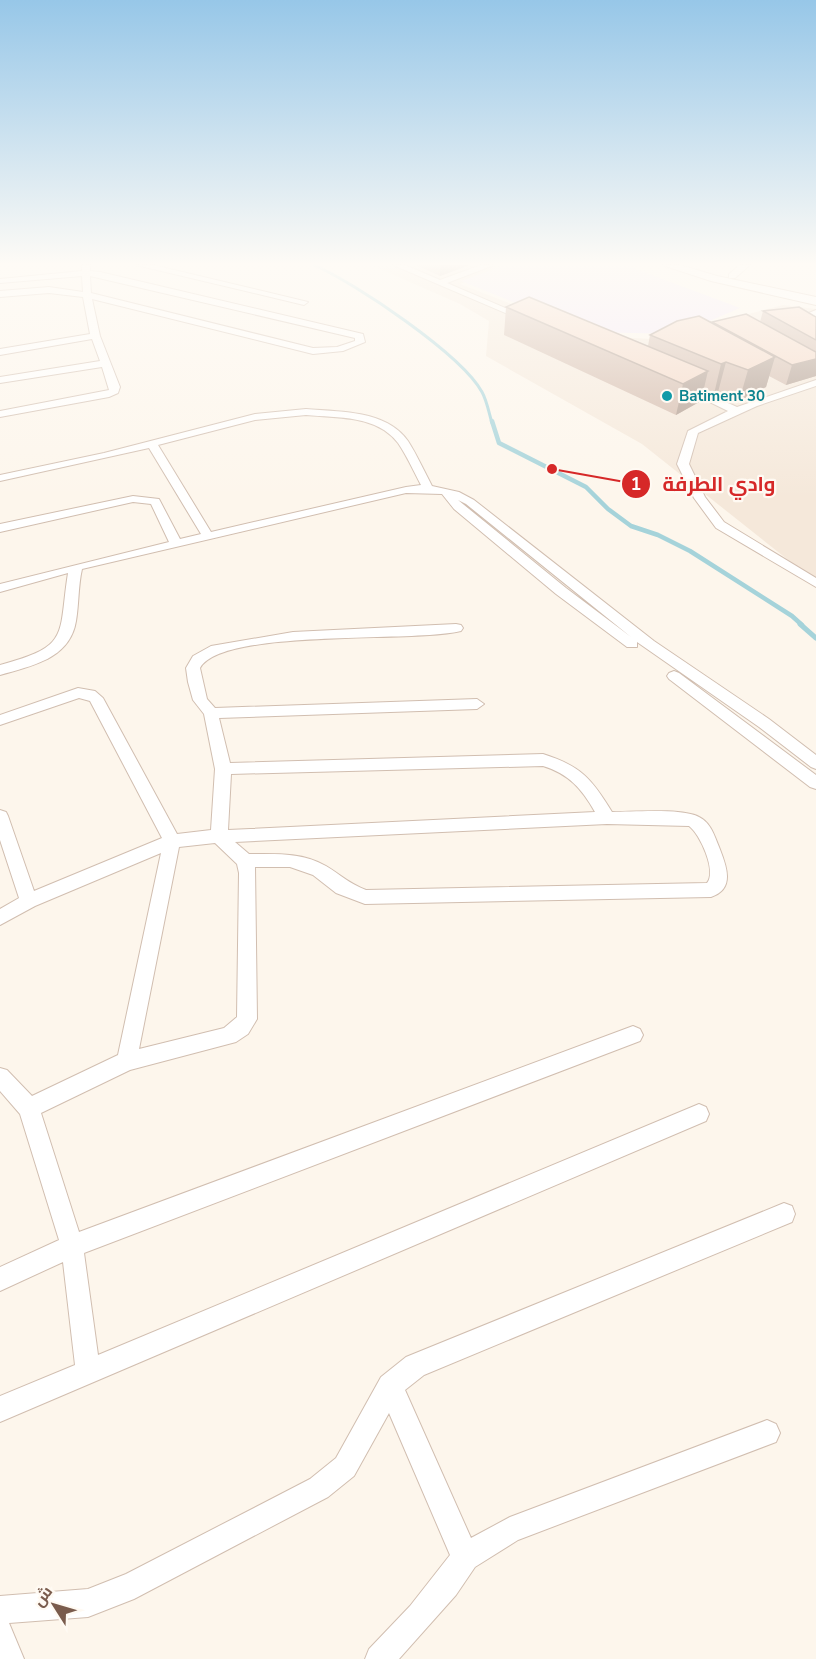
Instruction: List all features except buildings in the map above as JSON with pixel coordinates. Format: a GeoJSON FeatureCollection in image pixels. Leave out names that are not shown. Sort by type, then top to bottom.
{"type":"FeatureCollection","features":[{"type":"Feature","properties":{"kind":"street"},"geometry":{"type":"LineString","coordinates":[[0,352],[57,342]]}},
{"type":"Feature","properties":{"kind":"street"},"geometry":{"type":"LineString","coordinates":[[0,414],[114,391],[115,387],[98,342]]}},
{"type":"Feature","properties":{"kind":"street"},"geometry":{"type":"LineString","coordinates":[[280,342],[313,351],[333,352],[359,342]]}},
{"type":"Feature","properties":{"kind":"street"},"geometry":{"type":"LineString","coordinates":[[0,380],[107,363]]}},
{"type":"Feature","properties":{"kind":"street"},"geometry":{"type":"LineString","coordinates":[[671,381],[735,410]]}},
{"type":"Feature","properties":{"kind":"street"},"geometry":{"type":"LineString","coordinates":[[816,382],[778,388],[693,431],[683,464],[700,498],[720,525],[816,583]]}},
{"type":"Feature","properties":{"kind":"street"},"geometry":{"type":"LineString","coordinates":[[0,478],[152,444],[255,417],[306,412],[354,416],[386,425],[403,442],[428,488]]}},
{"type":"Feature","properties":{"kind":"street"},"geometry":{"type":"LineString","coordinates":[[152,444],[208,536]]}},
{"type":"Feature","properties":{"kind":"street"},"geometry":{"type":"LineString","coordinates":[[1,583],[406,490],[428,488],[459,495],[470,502],[649,644],[764,723],[816,763]]}},
{"type":"Feature","properties":{"kind":"street"},"geometry":{"type":"LineString","coordinates":[[444,492],[458,507],[561,591],[816,783]]}},
{"type":"Feature","properties":{"kind":"street"},"geometry":{"type":"LineString","coordinates":[[0,528],[132,499],[148,499],[155,501],[176,543]]}},
{"type":"Feature","properties":{"kind":"street"},"geometry":{"type":"LineString","coordinates":[[0,670],[40,657],[57,646],[65,636],[76,567]]}},
{"type":"Feature","properties":{"kind":"street"},"geometry":{"type":"LineString","coordinates":[[219,837],[223,769],[211,713],[200,700],[193,668],[198,659],[211,650],[293,636],[456,628]]}},
{"type":"Feature","properties":{"kind":"street"},"geometry":{"type":"LineString","coordinates":[[0,720],[78,693],[90,694],[96,698],[172,841],[128,1061]]}},
{"type":"Feature","properties":{"kind":"street"},"geometry":{"type":"LineString","coordinates":[[211,713],[477,704]]}},
{"type":"Feature","properties":{"kind":"street"},"geometry":{"type":"LineString","coordinates":[[223,769],[543,760],[564,766],[580,776],[607,818]]}},
{"type":"Feature","properties":{"kind":"street"},"geometry":{"type":"LineString","coordinates":[[0,816],[29,901]]}},
{"type":"Feature","properties":{"kind":"street"},"geometry":{"type":"LineString","coordinates":[[0,918],[29,901],[172,841],[219,837],[607,818],[693,821],[703,828],[720,871],[718,883],[711,890],[366,897],[342,888],[319,870],[290,860],[245,861]]}},
{"type":"Feature","properties":{"kind":"street"},"geometry":{"type":"LineString","coordinates":[[29,1108],[128,1061],[229,1036],[241,1028],[247,1019],[248,888],[245,861],[219,837]]}},
{"type":"Feature","properties":{"kind":"street"},"geometry":{"type":"LineString","coordinates":[[0,1279],[72,1246],[633,1035]]}},
{"type":"Feature","properties":{"kind":"street"},"geometry":{"type":"LineString","coordinates":[[0,1077],[29,1108],[72,1246],[88,1370]]}},
{"type":"Feature","properties":{"kind":"street"},"geometry":{"type":"LineString","coordinates":[[0,1408],[699,1114]]}},
{"type":"Feature","properties":{"kind":"street"},"geometry":{"type":"LineString","coordinates":[[0,1610],[88,1603],[134,1586],[319,1488],[345,1467],[390,1386],[415,1366],[784,1214]]}},
{"type":"Feature","properties":{"kind":"street"},"geometry":{"type":"LineString","coordinates":[[390,1386],[465,1557]]}},
{"type":"Feature","properties":{"kind":"street"},"geometry":{"type":"LineString","coordinates":[[379,1659],[420,1616],[446,1585],[465,1557],[510,1530],[766,1433]]}},
{"type":"Feature","properties":{"kind":"street"},"geometry":{"type":"LineString","coordinates":[[0,1634],[10,1659]]}},
{"type":"Feature","properties":{"kind":"shaded area"},"geometry":{"type":"Polygon","coordinates":[[[487,342],[816,342],[816,582],[642,444],[486,356],[487,342]]]}},
{"type":"Feature","properties":{"kind":"waterway"},"geometry":{"type":"LineString","coordinates":[[433,342],[470,376],[482,392],[492,423]]}},
{"type":"Feature","properties":{"kind":"waterway"},"geometry":{"type":"LineString","coordinates":[[492,421],[499,443],[586,487],[608,509],[631,526],[658,535],[690,551],[792,616],[802,625]]}},
{"type":"Feature","properties":{"kind":"waterway"},"geometry":{"type":"LineString","coordinates":[[800,624],[816,638]]}},
{"type":"Feature","properties":{"kind":"place","name":"Batiment 30"},"geometry":{"type":"Point","coordinates":[667,396]}},
{"type":"Feature","properties":{"kind":"place","name":"وادي الطرفة"},"geometry":{"type":"Point","coordinates":[552,469]}}]}
